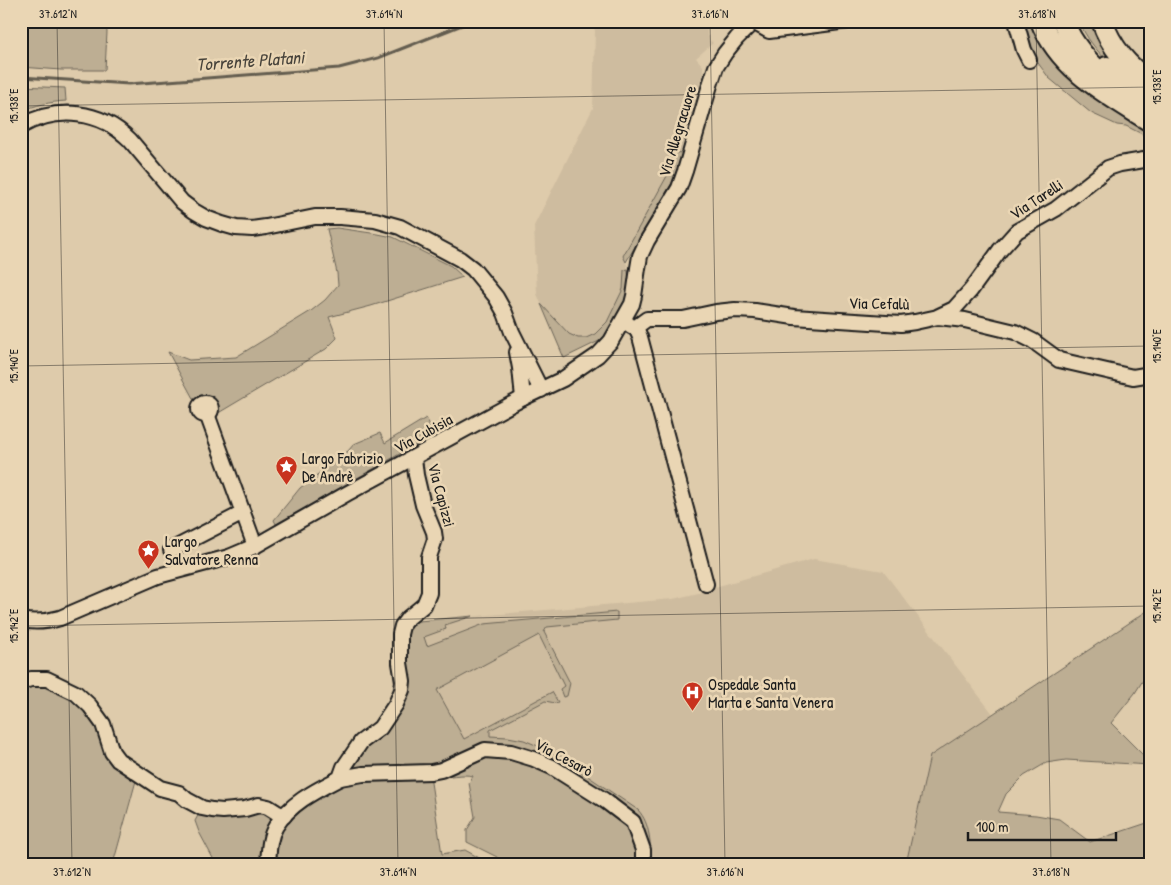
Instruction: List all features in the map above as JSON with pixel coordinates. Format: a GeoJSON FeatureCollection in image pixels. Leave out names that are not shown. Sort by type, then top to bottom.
{"type":"FeatureCollection","features":[{"type":"Feature","properties":{"kind":"highway"},"geometry":{"type":"LineString","coordinates":[[1041,21],[1053,44],[1075,70],[1086,79],[1149,110]]}},
{"type":"Feature","properties":{"kind":"highway"},"geometry":{"type":"LineString","coordinates":[[1047,21],[1059,44],[1078,66],[1095,81],[1149,110]]}},
{"type":"Feature","properties":{"kind":"highway"},"geometry":{"type":"LineString","coordinates":[[1062,21],[1073,42],[1092,66],[1149,110]]}},
{"type":"Feature","properties":{"kind":"highway"},"geometry":{"type":"LineString","coordinates":[[1073,21],[1083,40],[1099,59],[1127,84],[1149,110]]}},
{"type":"Feature","properties":{"kind":"highway"},"geometry":{"type":"LineString","coordinates":[[1102,21],[1109,38],[1119,54],[1150,83]]}},
{"type":"Feature","properties":{"kind":"street"},"geometry":{"type":"LineString","coordinates":[[754,22],[769,31],[848,21]]}},
{"type":"Feature","properties":{"kind":"street"},"geometry":{"type":"LineString","coordinates":[[1016,21],[1024,50],[1030,60]]}},
{"type":"Feature","properties":{"kind":"street","name":"Via Allegracuore"},"geometry":{"type":"LineString","coordinates":[[637,320],[636,285],[638,268],[647,241],[679,188],[716,67],[724,53],[754,22]]}},
{"type":"Feature","properties":{"kind":"street"},"geometry":{"type":"LineString","coordinates":[[21,126],[32,120],[55,114],[70,114],[100,119],[122,132],[130,140],[182,202],[206,218],[236,228],[252,229],[309,218],[340,217],[375,220],[400,227],[460,259],[473,269],[496,297],[505,313],[512,332],[541,390]]}},
{"type":"Feature","properties":{"kind":"street","name":"Via Tarelli"},"geometry":{"type":"LineString","coordinates":[[938,316],[954,309],[1017,231],[1056,209],[1108,168],[1150,159]]}},
{"type":"Feature","properties":{"kind":"street","name":"Via Cefalù"},"geometry":{"type":"LineString","coordinates":[[637,320],[683,319],[735,310],[794,317],[901,324],[938,316],[965,320],[1015,332],[1033,341],[1059,360],[1133,377],[1150,372]]}},
{"type":"Feature","properties":{"kind":"street"},"geometry":{"type":"LineString","coordinates":[[637,320],[706,584]]}},
{"type":"Feature","properties":{"kind":"street","name":"Via Cubisia"},"geometry":{"type":"LineString","coordinates":[[21,620],[46,622],[60,618],[158,576],[229,557],[255,546],[523,398],[563,379],[598,356],[611,341],[637,320]]}},
{"type":"Feature","properties":{"kind":"street"},"geometry":{"type":"LineString","coordinates":[[512,332],[520,368],[523,398]]}},
{"type":"Feature","properties":{"kind":"street"},"geometry":{"type":"LineString","coordinates":[[207,414],[255,546]]}},
{"type":"Feature","properties":{"kind":"street","name":"Via Capizzi"},"geometry":{"type":"LineString","coordinates":[[340,778],[344,768],[361,742],[380,728],[396,704],[402,690],[403,681],[400,663],[400,634],[402,626],[408,618],[424,605],[429,592],[429,557],[435,539],[423,505],[414,458]]}},
{"type":"Feature","properties":{"kind":"street"},"geometry":{"type":"LineString","coordinates":[[171,550],[243,513]]}},
{"type":"Feature","properties":{"kind":"street"},"geometry":{"type":"LineString","coordinates":[[21,682],[47,678],[76,693],[90,706],[103,724],[112,752],[118,760],[160,788],[179,793],[202,808],[223,811],[259,805],[268,807],[284,816]]}},
{"type":"Feature","properties":{"kind":"street","name":"Via Cesarò"},"geometry":{"type":"LineString","coordinates":[[340,778],[363,774],[431,772],[441,770],[485,750],[511,752],[534,759],[552,768],[604,800],[633,822],[643,850],[642,864]]}},
{"type":"Feature","properties":{"kind":"street"},"geometry":{"type":"LineString","coordinates":[[268,864],[270,843],[276,827],[284,816],[308,795],[340,778]]}},
{"type":"Feature","properties":{"kind":"shaded area"},"geometry":{"type":"Polygon","coordinates":[[[21,21],[105,21],[107,32],[105,70],[61,70],[21,67],[21,21]]]}},
{"type":"Feature","properties":{"kind":"shaded area"},"geometry":{"type":"Polygon","coordinates":[[[592,21],[707,21],[707,36],[710,36],[710,40],[713,43],[696,58],[703,66],[703,79],[676,176],[626,262],[629,271],[629,290],[607,333],[599,341],[564,358],[537,294],[534,226],[593,108],[595,31],[592,21]]]}},
{"type":"Feature","properties":{"kind":"shaded area"},"geometry":{"type":"Polygon","coordinates":[[[1019,21],[1037,21],[1150,127],[1150,138],[1126,126],[1117,125],[1091,113],[1049,78],[1027,48],[1019,21]]]}},
{"type":"Feature","properties":{"kind":"shaded area"},"geometry":{"type":"Polygon","coordinates":[[[1079,21],[1099,21],[1123,62],[1110,64],[1092,44],[1079,21]]]}},
{"type":"Feature","properties":{"kind":"shaded area"},"geometry":{"type":"Polygon","coordinates":[[[21,86],[65,88],[66,101],[43,104],[21,111],[21,86]]]}},
{"type":"Feature","properties":{"kind":"shaded area"},"geometry":{"type":"Polygon","coordinates":[[[673,152],[682,153],[676,176],[626,262],[623,256],[667,176],[673,152]]]}},
{"type":"Feature","properties":{"kind":"shaded area"},"geometry":{"type":"Polygon","coordinates":[[[337,228],[393,237],[451,266],[463,277],[329,317],[337,338],[326,349],[215,415],[214,402],[209,397],[200,398],[195,402],[168,352],[189,360],[236,357],[311,311],[325,300],[338,285],[327,229],[337,228]]]}},
{"type":"Feature","properties":{"kind":"shaded area"},"geometry":{"type":"Polygon","coordinates":[[[628,269],[629,290],[626,304],[607,333],[599,341],[564,358],[541,304],[569,334],[578,338],[586,338],[595,334],[607,322],[623,289],[624,270],[628,269]]]}},
{"type":"Feature","properties":{"kind":"shaded area"},"geometry":{"type":"Polygon","coordinates":[[[426,418],[430,429],[426,439],[276,524],[274,520],[300,488],[348,451],[354,444],[380,433],[385,443],[426,418]]]}},
{"type":"Feature","properties":{"kind":"shaded area","name":"Ospedale Santa Marta e Santa Venera"},"geometry":{"type":"Polygon","coordinates":[[[814,559],[883,571],[993,714],[930,756],[906,864],[646,864],[558,768],[348,767],[399,704],[408,622],[673,599],[707,591],[715,587],[814,559]]]}},
{"type":"Feature","properties":{"kind":"shaded area"},"geometry":{"type":"Polygon","coordinates":[[[1150,609],[1150,669],[1135,693],[1111,723],[1150,762],[1150,765],[1066,760],[1046,763],[1024,776],[1006,794],[998,812],[1059,819],[1090,842],[1150,822],[1150,864],[906,864],[930,756],[1150,609]]]}},
{"type":"Feature","properties":{"kind":"shaded area"},"geometry":{"type":"Polygon","coordinates":[[[617,612],[617,620],[547,627],[544,632],[570,683],[567,696],[563,697],[560,689],[564,686],[539,635],[437,690],[464,739],[552,692],[558,702],[545,701],[490,730],[490,736],[524,740],[552,752],[638,810],[648,828],[652,864],[646,864],[636,821],[516,750],[439,767],[352,772],[348,767],[382,730],[403,665],[408,622],[473,616],[445,625],[446,629],[424,637],[427,646],[484,624],[617,612]]]}},
{"type":"Feature","properties":{"kind":"shaded area"},"geometry":{"type":"Polygon","coordinates":[[[32,681],[75,696],[137,777],[113,864],[21,864],[21,688],[32,681]]]}},
{"type":"Feature","properties":{"kind":"shaded area"},"geometry":{"type":"Polygon","coordinates":[[[477,756],[512,756],[553,773],[629,824],[639,851],[639,864],[502,864],[497,857],[467,842],[467,830],[475,817],[469,783],[473,776],[436,776],[477,756]]]}},
{"type":"Feature","properties":{"kind":"shaded area"},"geometry":{"type":"Polygon","coordinates":[[[430,776],[442,854],[465,850],[490,864],[271,864],[272,845],[289,815],[345,781],[420,780],[423,777],[430,776]]]}},
{"type":"Feature","properties":{"kind":"shaded area"},"geometry":{"type":"Polygon","coordinates":[[[255,809],[277,817],[265,864],[216,864],[195,821],[201,810],[255,809]]]}},
{"type":"Feature","properties":{"kind":"waterway","name":"Torrente Platani"},"geometry":{"type":"LineString","coordinates":[[21,77],[129,84],[339,68],[378,58],[472,21]]}},
{"type":"Feature","properties":{"kind":"place","name":"Largo Fabrizio De Andrè"},"geometry":{"type":"Point","coordinates":[286,486]}},
{"type":"Feature","properties":{"kind":"place","name":"Largo Salvatore Renna"},"geometry":{"type":"Point","coordinates":[149,569]}},
{"type":"Feature","properties":{"kind":"place","name":"Ospedale Santa Marta e Santa Venera"},"geometry":{"type":"Point","coordinates":[692,712]}}]}
